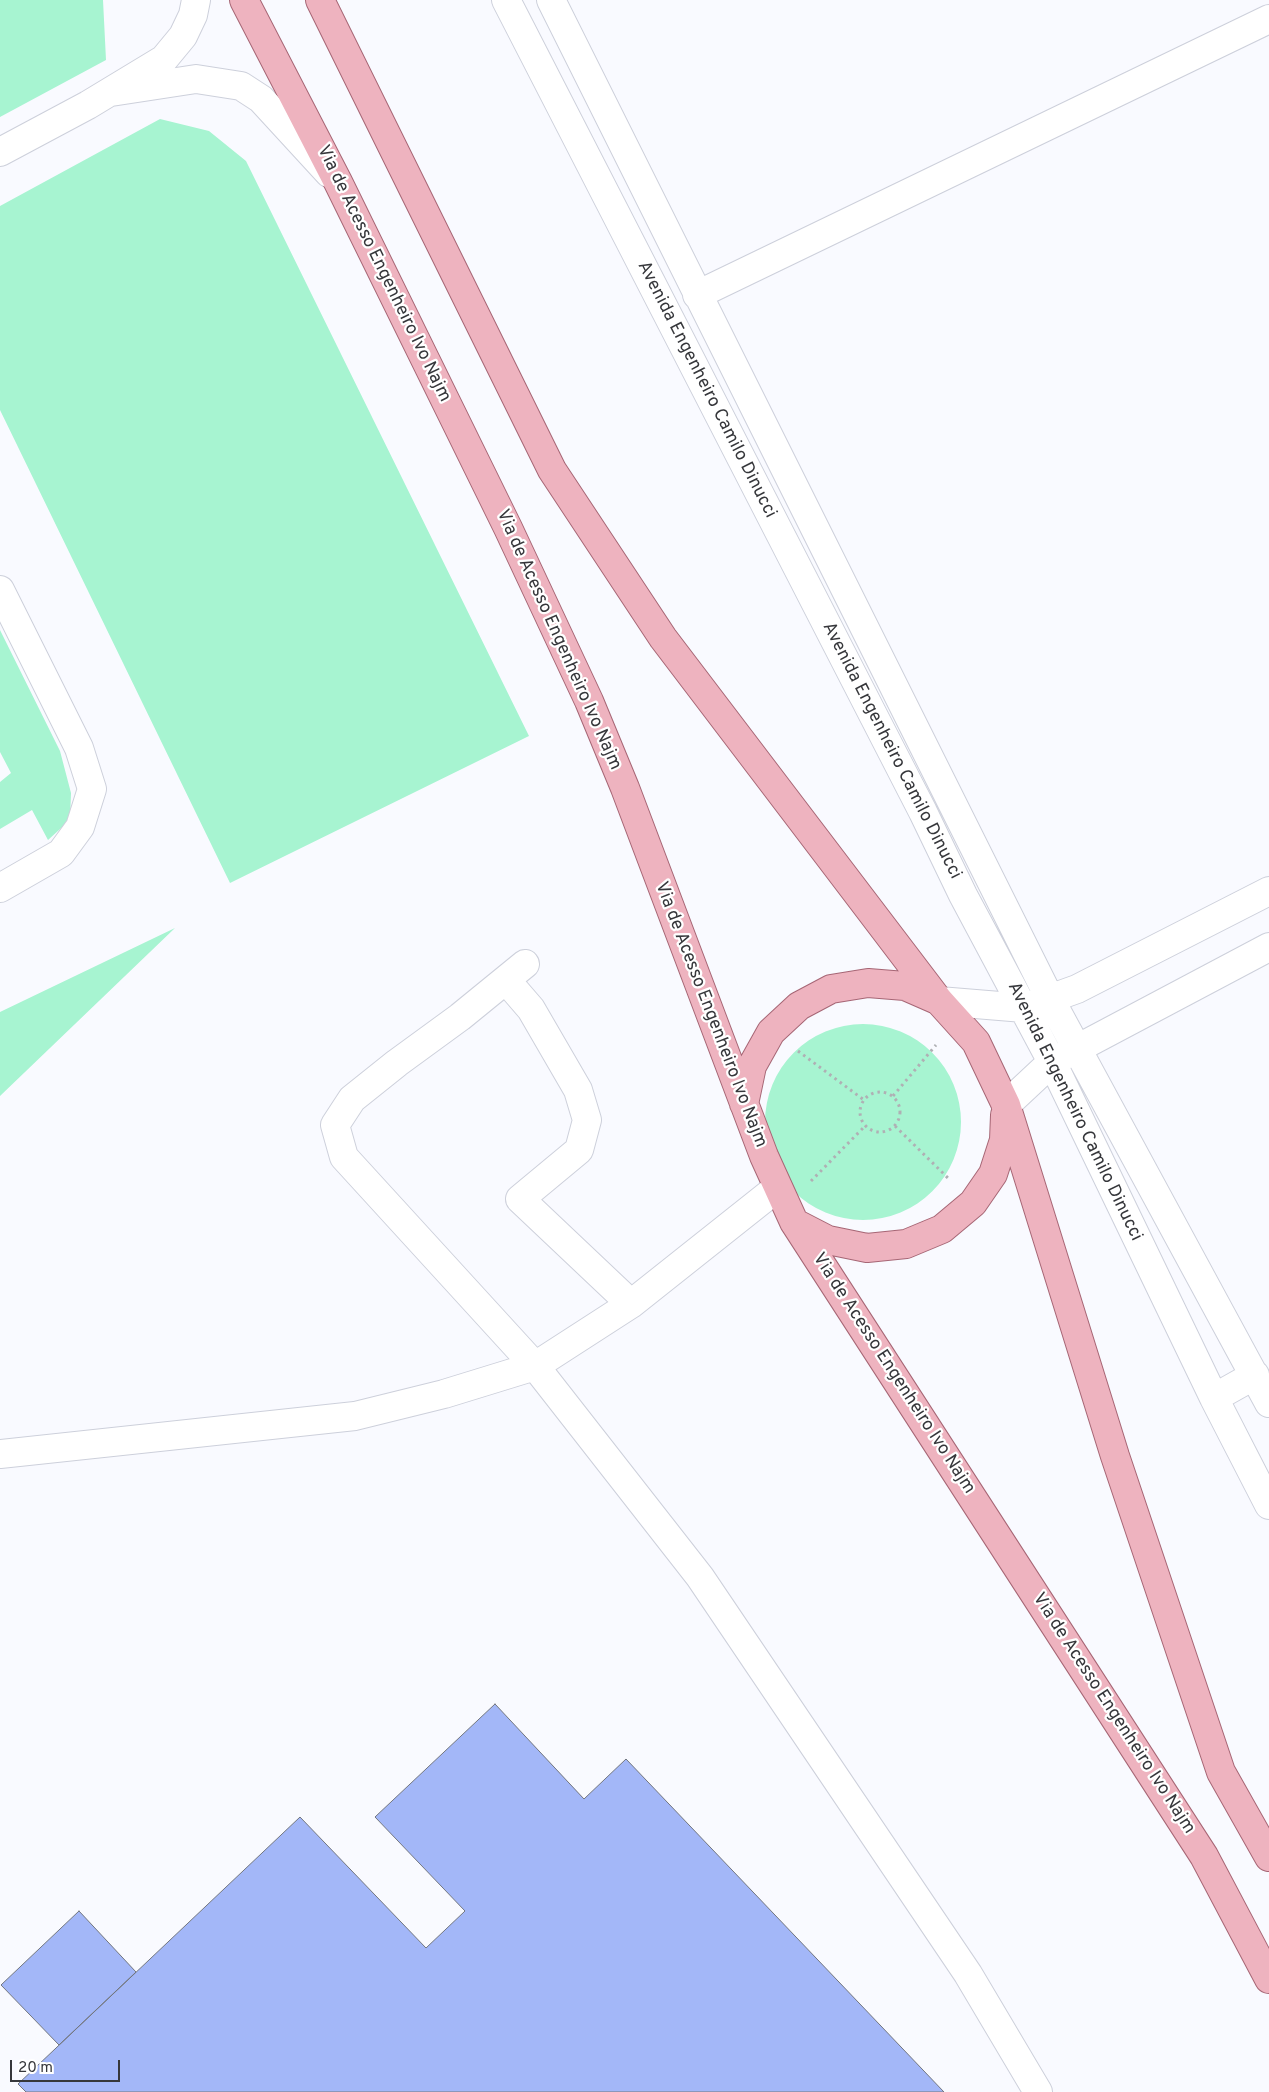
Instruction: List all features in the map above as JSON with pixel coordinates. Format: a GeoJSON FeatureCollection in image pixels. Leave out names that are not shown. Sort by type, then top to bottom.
{"type":"FeatureCollection","features":[{"type":"Feature","properties":{"kind":"main road","name":"Via de Acesso Engenheiro Ivo Najm"},"geometry":{"type":"LineString","coordinates":[[244,0],[338,182],[508,528],[589,701],[625,788],[744,1104],[786,1205],[1204,1856],[1269,1978]]}},
{"type":"Feature","properties":{"kind":"main road"},"geometry":{"type":"LineString","coordinates":[[320,0],[552,470],[663,638],[939,1001],[976,1042],[1006,1104],[1115,1456],[1221,1772],[1269,1857]]}},
{"type":"Feature","properties":{"kind":"main road"},"geometry":{"type":"LineString","coordinates":[[744,1104],[752,1066],[771,1032],[799,1006],[831,989],[868,983],[905,986],[939,1001]]}},
{"type":"Feature","properties":{"kind":"main road"},"geometry":{"type":"LineString","coordinates":[[786,1205],[828,1240],[867,1248],[906,1244],[942,1229],[973,1204],[993,1174],[1004,1140],[1006,1104]]}},
{"type":"Feature","properties":{"kind":"street"},"geometry":{"type":"LineString","coordinates":[[0,152],[111,92],[164,59],[184,36],[193,15],[196,0]]}},
{"type":"Feature","properties":{"kind":"street","name":"Avenida Engenheiro Camilo Dinucci"},"geometry":{"type":"LineString","coordinates":[[506,0],[923,812],[963,895],[1052,1062],[1214,1398],[1269,1505]]}},
{"type":"Feature","properties":{"kind":"street","name":"Avenida Engenheiro Camilo Dinucci"},"geometry":{"type":"LineString","coordinates":[[550,0],[1050,999],[1269,1403]]}},
{"type":"Feature","properties":{"kind":"street"},"geometry":{"type":"LineString","coordinates":[[697,295],[1269,19]]}},
{"type":"Feature","properties":{"kind":"street"},"geometry":{"type":"LineString","coordinates":[[111,92],[196,79],[241,86],[261,99],[338,182]]}},
{"type":"Feature","properties":{"kind":"street"},"geometry":{"type":"LineString","coordinates":[[0,590],[79,748],[92,789],[80,827],[61,853],[0,888]]}},
{"type":"Feature","properties":{"kind":"street"},"geometry":{"type":"LineString","coordinates":[[939,1001],[1024,1008],[1077,989],[1269,891]]}},
{"type":"Feature","properties":{"kind":"street"},"geometry":{"type":"LineString","coordinates":[[1006,1104],[1052,1062],[1076,1047],[1269,947]]}},
{"type":"Feature","properties":{"kind":"street"},"geometry":{"type":"LineString","coordinates":[[631,1304],[520,1199],[579,1150],[587,1120],[578,1090],[530,1009],[516,972],[352,1100],[335,1125],[344,1157],[535,1366],[700,1577],[968,1974],[1038,2092]]}},
{"type":"Feature","properties":{"kind":"street"},"geometry":{"type":"LineString","coordinates":[[0,1454],[355,1416],[444,1394],[535,1366],[786,1205]]}},
{"type":"Feature","properties":{"kind":"street"},"geometry":{"type":"LineString","coordinates":[[1214,1398],[1255,1375]]}},
{"type":"Feature","properties":{"kind":"path"},"geometry":{"type":"LineString","coordinates":[[893,1096],[957,1020]]}},
{"type":"Feature","properties":{"kind":"path"},"geometry":{"type":"LineString","coordinates":[[771,1032],[864,1100]]}},
{"type":"Feature","properties":{"kind":"path"},"geometry":{"type":"LineString","coordinates":[[875,1092],[888,1093],[893,1096],[900,1107],[899,1120],[895,1126],[884,1133],[871,1131],[865,1126],[860,1110],[864,1100],[875,1092]]}},
{"type":"Feature","properties":{"kind":"path"},"geometry":{"type":"LineString","coordinates":[[786,1205],[865,1126]]}},
{"type":"Feature","properties":{"kind":"path"},"geometry":{"type":"LineString","coordinates":[[895,1126],[973,1204]]}},
{"type":"Feature","properties":{"kind":"green space"},"geometry":{"type":"Polygon","coordinates":[[[0,0],[103,0],[106,60],[0,117],[0,0]]]}},
{"type":"Feature","properties":{"kind":"green space"},"geometry":{"type":"Polygon","coordinates":[[[160,119],[209,131],[246,161],[529,736],[230,883],[0,410],[0,206],[160,119]]]}},
{"type":"Feature","properties":{"kind":"green space"},"geometry":{"type":"Polygon","coordinates":[[[0,630],[60,751],[71,793],[70,820],[48,840],[32,810],[0,829],[0,782],[11,773],[0,752],[0,630]]]}},
{"type":"Feature","properties":{"kind":"green space"},"geometry":{"type":"Polygon","coordinates":[[[175,928],[0,1096],[0,1012],[175,928]]]}},
{"type":"Feature","properties":{"kind":"green space"},"geometry":{"type":"Polygon","coordinates":[[[863,1024],[891,1028],[909,1036],[925,1046],[939,1060],[957,1094],[961,1122],[957,1150],[949,1168],[939,1184],[925,1198],[891,1216],[863,1220],[835,1216],[817,1208],[801,1198],[787,1184],[769,1150],[765,1122],[769,1094],[777,1076],[787,1060],[801,1046],[835,1028],[863,1024]]]}},
{"type":"Feature","properties":{"kind":"building"},"geometry":{"type":"Polygon","coordinates":[[[495,1704],[584,1799],[626,1759],[944,2092],[26,2092],[18,2084],[300,1817],[426,1948],[465,1911],[375,1817],[495,1704]]]}},
{"type":"Feature","properties":{"kind":"building"},"geometry":{"type":"Polygon","coordinates":[[[79,1911],[136,1972],[59,2045],[1,1985],[79,1911]]]}}]}
